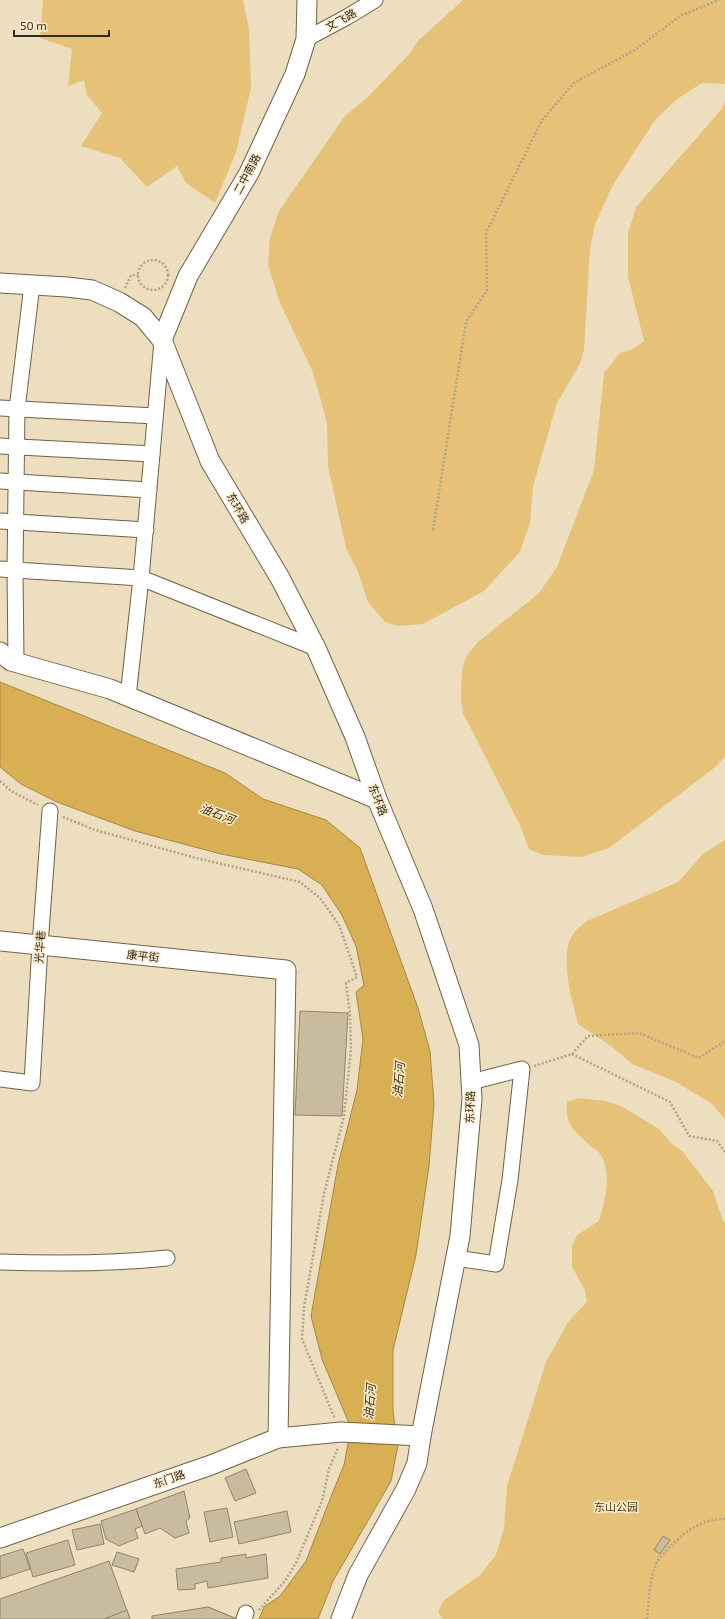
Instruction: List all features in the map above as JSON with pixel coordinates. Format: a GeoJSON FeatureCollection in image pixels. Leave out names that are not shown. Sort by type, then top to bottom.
{"type":"FeatureCollection","features":[{"type":"Feature","properties":{"kind":"street","name":"二中南路"},"geometry":{"type":"LineString","coordinates":[[162,340],[188,276],[249,173],[295,74],[306,39],[307,0]]}},
{"type":"Feature","properties":{"kind":"street","name":"文飞路"},"geometry":{"type":"LineString","coordinates":[[306,39],[375,0]]}},
{"type":"Feature","properties":{"kind":"street","name":"东环路"},"geometry":{"type":"LineString","coordinates":[[0,283],[32,284],[92,290],[119,302],[144,317],[162,340],[210,461],[280,578],[316,648],[355,737],[377,799],[423,909],[469,1045],[471,1107],[460,1236],[415,1435],[417,1464],[406,1488],[358,1575],[341,1619]]}},
{"type":"Feature","properties":{"kind":"street"},"geometry":{"type":"LineString","coordinates":[[16,662],[15,570],[17,409],[32,284]]}},
{"type":"Feature","properties":{"kind":"street"},"geometry":{"type":"LineString","coordinates":[[128,697],[146,530],[162,340]]}},
{"type":"Feature","properties":{"kind":"street"},"geometry":{"type":"LineString","coordinates":[[0,408],[155,416]]}},
{"type":"Feature","properties":{"kind":"street"},"geometry":{"type":"LineString","coordinates":[[0,446],[152,454]]}},
{"type":"Feature","properties":{"kind":"street"},"geometry":{"type":"LineString","coordinates":[[0,481],[149,490]]}},
{"type":"Feature","properties":{"kind":"street"},"geometry":{"type":"LineString","coordinates":[[0,521],[146,530]]}},
{"type":"Feature","properties":{"kind":"street"},"geometry":{"type":"LineString","coordinates":[[0,569],[141,578],[316,648]]}},
{"type":"Feature","properties":{"kind":"street"},"geometry":{"type":"LineString","coordinates":[[0,652],[11,661],[110,690],[128,697],[377,799]]}},
{"type":"Feature","properties":{"kind":"street","name":"光华巷"},"geometry":{"type":"LineString","coordinates":[[0,1079],[32,1083],[50,811]]}},
{"type":"Feature","properties":{"kind":"street","name":"康平街"},"geometry":{"type":"LineString","coordinates":[[0,941],[286,970],[278,1438]]}},
{"type":"Feature","properties":{"kind":"street"},"geometry":{"type":"LineString","coordinates":[[456,1258],[496,1264],[510,1180],[522,1069],[471,1082]]}},
{"type":"Feature","properties":{"kind":"street"},"geometry":{"type":"LineString","coordinates":[[0,1262],[57,1264],[131,1262],[167,1258]]}},
{"type":"Feature","properties":{"kind":"street","name":"东门路"},"geometry":{"type":"LineString","coordinates":[[0,1538],[211,1465],[278,1438],[338,1433],[415,1435]]}},
{"type":"Feature","properties":{"kind":"path"},"geometry":{"type":"LineString","coordinates":[[433,530],[466,322],[487,290],[486,232],[542,120],[574,83],[635,50],[680,16],[719,0]]}},
{"type":"Feature","properties":{"kind":"path"},"geometry":{"type":"LineString","coordinates":[[152,261],[162,264],[165,267],[168,276],[164,285],[156,290],[151,290],[143,286],[138,275],[143,264],[152,261]]}},
{"type":"Feature","properties":{"kind":"path"},"geometry":{"type":"LineString","coordinates":[[124,291],[131,275],[138,275]]}},
{"type":"Feature","properties":{"kind":"path"},"geometry":{"type":"LineString","coordinates":[[0,782],[11,791],[50,811],[95,830],[196,858],[300,882],[320,898],[338,925],[357,977],[346,982],[350,1014],[351,1050],[344,1116],[324,1194],[304,1307],[302,1339],[338,1433],[322,1501],[296,1563],[285,1581],[248,1615]]}},
{"type":"Feature","properties":{"kind":"path"},"geometry":{"type":"LineString","coordinates":[[522,1069],[572,1054],[588,1036],[639,1033],[699,1058],[725,1040]]}},
{"type":"Feature","properties":{"kind":"path"},"geometry":{"type":"LineString","coordinates":[[572,1054],[670,1102],[689,1136],[717,1141],[725,1152]]}},
{"type":"Feature","properties":{"kind":"path"},"geometry":{"type":"LineString","coordinates":[[647,1619],[649,1598],[656,1563],[679,1538],[695,1526],[716,1518],[725,1519]]}},
{"type":"Feature","properties":{"kind":"green space"},"geometry":{"type":"Polygon","coordinates":[[[43,0],[243,0],[249,29],[251,88],[236,152],[215,203],[186,183],[177,166],[147,187],[120,158],[81,146],[102,113],[87,95],[84,80],[68,86],[72,49],[40,38],[43,0]]]}},
{"type":"Feature","properties":{"kind":"green space"},"geometry":{"type":"Polygon","coordinates":[[[463,0],[725,0],[725,84],[702,83],[677,99],[655,120],[614,183],[595,224],[590,249],[584,350],[580,364],[557,403],[533,486],[530,523],[520,552],[484,591],[423,624],[398,626],[385,622],[368,602],[358,572],[346,548],[328,466],[327,424],[312,370],[280,303],[268,265],[270,238],[279,211],[345,116],[367,98],[410,53],[418,41],[463,0]]]}},
{"type":"Feature","properties":{"kind":"green space"},"geometry":{"type":"Polygon","coordinates":[[[725,102],[725,757],[714,768],[609,848],[581,857],[543,855],[529,849],[519,823],[463,713],[461,699],[462,670],[466,657],[478,642],[539,593],[557,567],[594,470],[604,373],[620,353],[633,349],[644,341],[628,277],[628,233],[636,207],[721,110],[725,102]]]}},
{"type":"Feature","properties":{"kind":"green space"},"geometry":{"type":"Polygon","coordinates":[[[725,840],[725,1119],[712,1104],[676,1082],[632,1064],[611,1046],[578,1024],[567,973],[567,952],[570,939],[576,930],[584,923],[678,882],[703,854],[725,840]]]}},
{"type":"Feature","properties":{"kind":"green space","name":"东山公园"},"geometry":{"type":"Polygon","coordinates":[[[579,1098],[606,1101],[621,1106],[659,1129],[671,1143],[683,1152],[713,1191],[725,1223],[725,1619],[443,1619],[438,1612],[443,1601],[480,1575],[496,1555],[504,1528],[507,1486],[546,1362],[568,1322],[587,1302],[585,1290],[572,1267],[572,1247],[577,1235],[599,1221],[605,1197],[607,1179],[601,1155],[572,1128],[570,1123],[567,1102],[579,1098]]]}},
{"type":"Feature","properties":{"kind":"water","name":"油石河"},"geometry":{"type":"Polygon","coordinates":[[[0,682],[225,773],[263,799],[326,820],[360,848],[418,1008],[430,1051],[434,1104],[429,1166],[416,1255],[393,1350],[393,1412],[398,1445],[391,1481],[333,1581],[318,1619],[259,1619],[264,1607],[280,1596],[306,1561],[344,1465],[351,1428],[322,1359],[311,1316],[338,1165],[357,1090],[363,1039],[356,992],[364,985],[356,946],[342,915],[322,885],[298,869],[221,854],[135,831],[57,802],[21,784],[0,767],[0,682]]]}},
{"type":"Feature","properties":{"kind":"building"},"geometry":{"type":"Polygon","coordinates":[[[300,1011],[348,1013],[342,1116],[295,1115],[300,1011]]]}},
{"type":"Feature","properties":{"kind":"building"},"geometry":{"type":"Polygon","coordinates":[[[246,1469],[256,1493],[235,1501],[225,1478],[246,1469]]]}},
{"type":"Feature","properties":{"kind":"building"},"geometry":{"type":"Polygon","coordinates":[[[184,1491],[190,1518],[186,1521],[189,1533],[175,1538],[160,1528],[145,1534],[136,1509],[184,1491]]]}},
{"type":"Feature","properties":{"kind":"building"},"geometry":{"type":"Polygon","coordinates":[[[227,1508],[233,1537],[210,1542],[204,1512],[227,1508]]]}},
{"type":"Feature","properties":{"kind":"building"},"geometry":{"type":"Polygon","coordinates":[[[136,1509],[142,1526],[135,1529],[138,1538],[119,1546],[106,1539],[101,1521],[136,1509]]]}},
{"type":"Feature","properties":{"kind":"building"},"geometry":{"type":"Polygon","coordinates":[[[287,1511],[291,1532],[239,1544],[234,1522],[287,1511]]]}},
{"type":"Feature","properties":{"kind":"building"},"geometry":{"type":"Polygon","coordinates":[[[100,1524],[104,1544],[77,1550],[72,1530],[100,1524]]]}},
{"type":"Feature","properties":{"kind":"building"},"geometry":{"type":"Polygon","coordinates":[[[663,1536],[670,1540],[660,1554],[654,1550],[663,1536]]]}},
{"type":"Feature","properties":{"kind":"building"},"geometry":{"type":"Polygon","coordinates":[[[68,1540],[75,1565],[33,1577],[26,1553],[68,1540]]]}},
{"type":"Feature","properties":{"kind":"building"},"geometry":{"type":"Polygon","coordinates":[[[23,1549],[30,1569],[0,1579],[0,1556],[23,1549]]]}},
{"type":"Feature","properties":{"kind":"building"},"geometry":{"type":"Polygon","coordinates":[[[117,1552],[139,1559],[134,1572],[112,1565],[117,1552]]]}},
{"type":"Feature","properties":{"kind":"building"},"geometry":{"type":"Polygon","coordinates":[[[246,1554],[246,1558],[266,1554],[268,1578],[208,1588],[207,1581],[195,1584],[195,1589],[178,1590],[176,1569],[221,1562],[221,1558],[246,1554]]]}},
{"type":"Feature","properties":{"kind":"building"},"geometry":{"type":"Polygon","coordinates":[[[109,1561],[130,1619],[0,1619],[0,1599],[109,1561]]]}},
{"type":"Feature","properties":{"kind":"building"},"geometry":{"type":"Polygon","coordinates":[[[208,1607],[237,1619],[204,1619],[208,1607]]]}},
{"type":"Feature","properties":{"kind":"building"},"geometry":{"type":"Polygon","coordinates":[[[208,1607],[237,1619],[152,1619],[152,1616],[208,1607]]]}},
{"type":"Feature","properties":{"kind":"building"},"geometry":{"type":"Polygon","coordinates":[[[127,1610],[130,1619],[104,1619],[127,1610]]]}}]}
